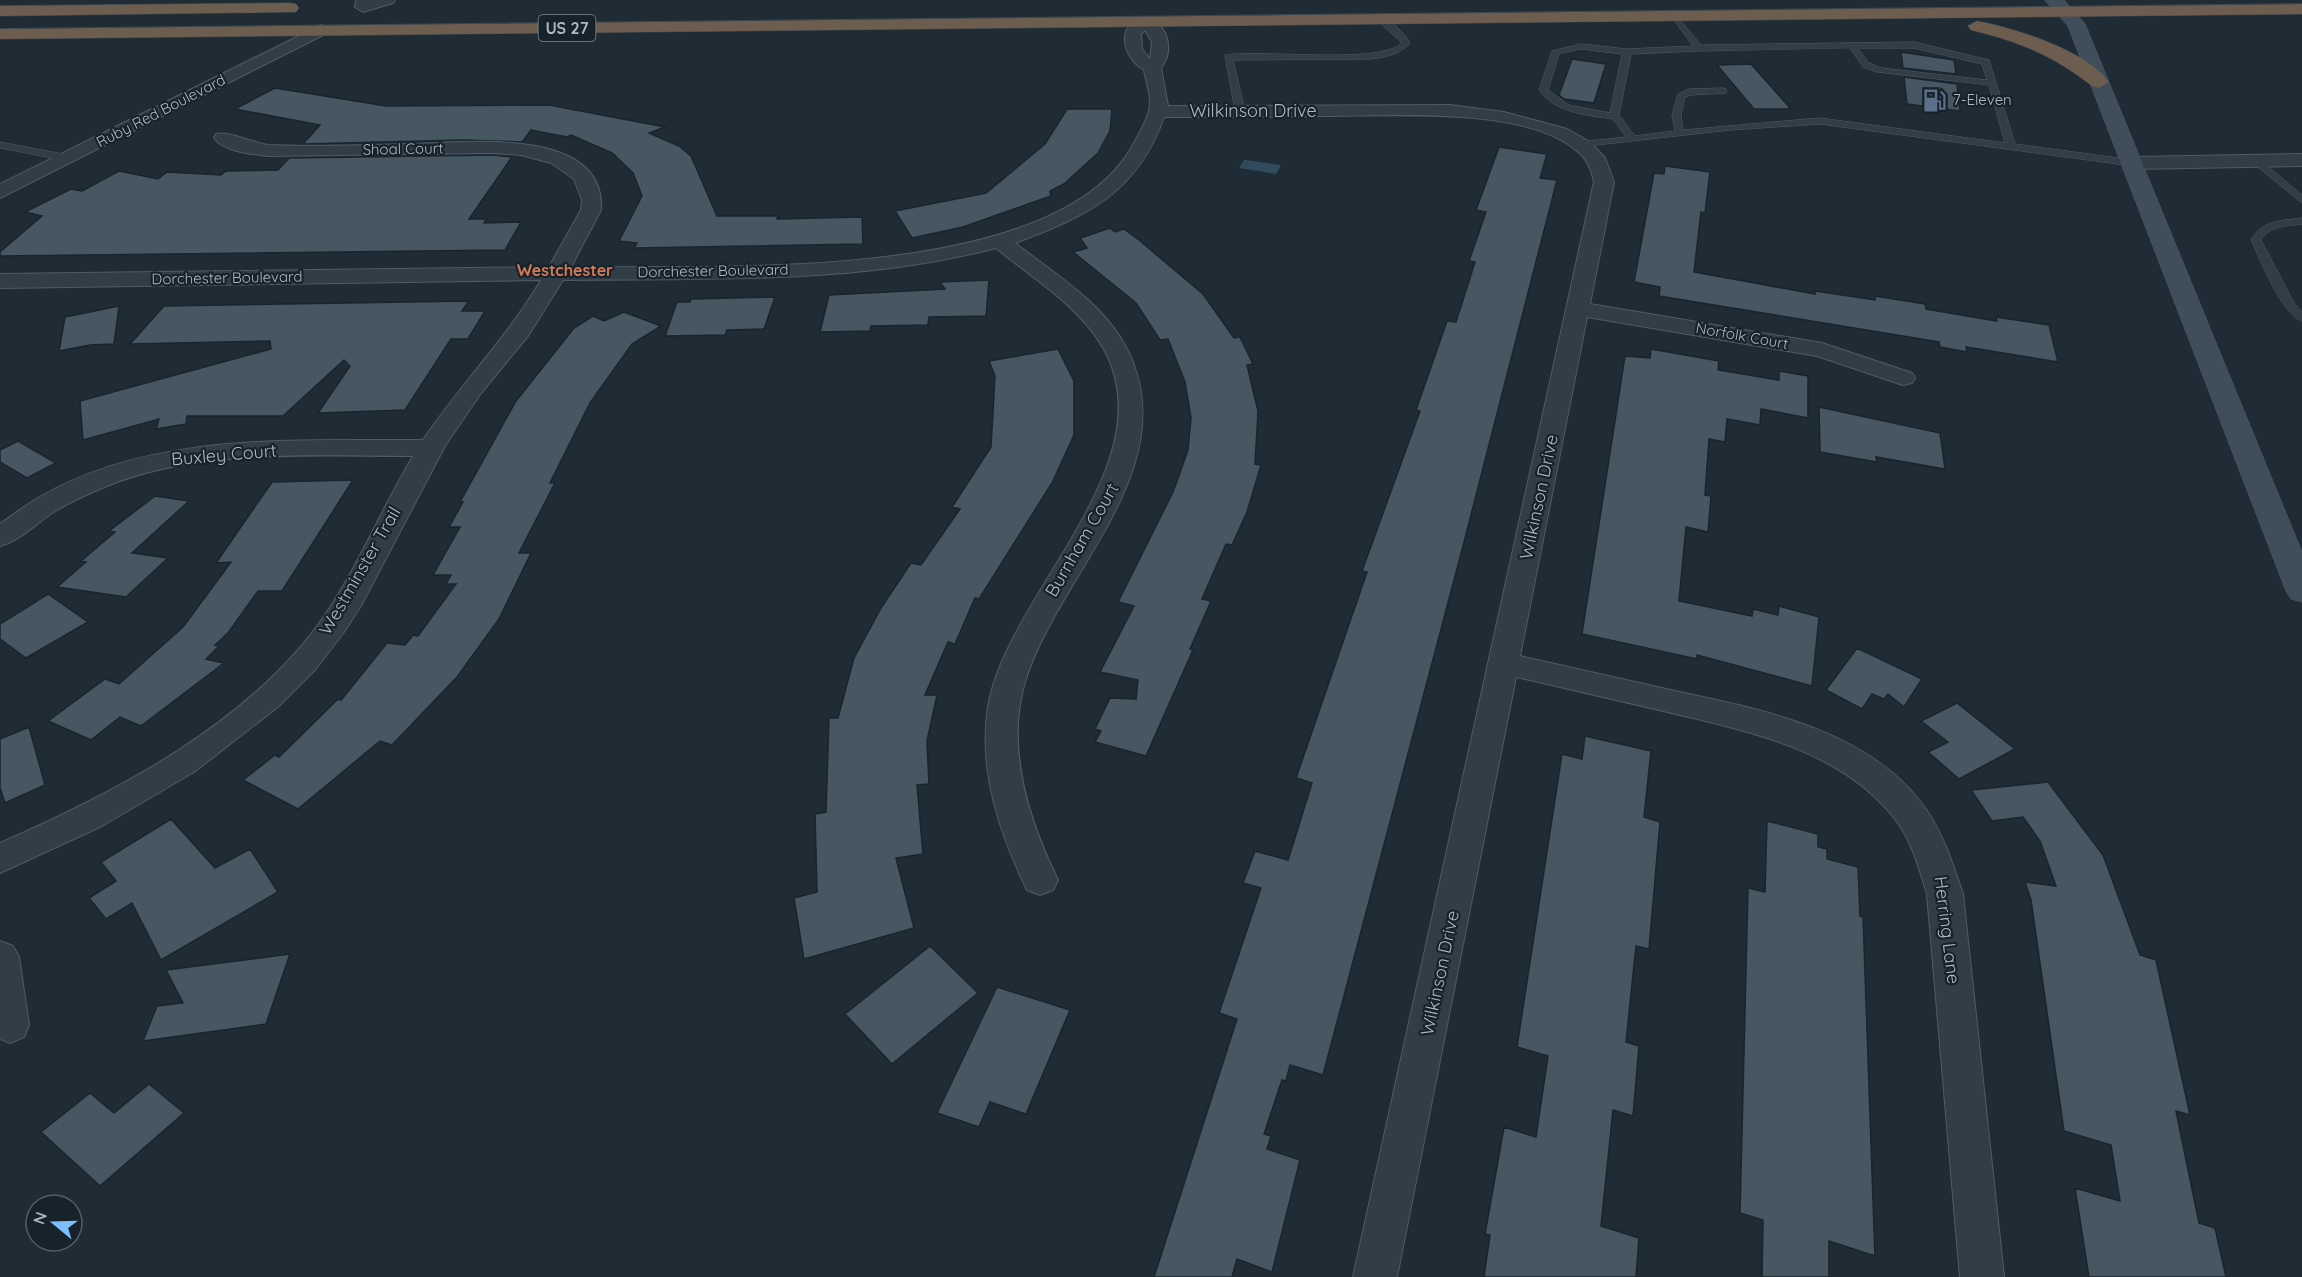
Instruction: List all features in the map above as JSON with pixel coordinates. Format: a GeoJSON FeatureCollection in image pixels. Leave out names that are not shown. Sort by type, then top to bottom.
{"type":"FeatureCollection","features":[{"type":"Feature","properties":{"kind":"highway"},"geometry":{"type":"LineString","coordinates":[[340,7],[364,3],[393,3]]}},
{"type":"Feature","properties":{"kind":"highway"},"geometry":{"type":"LineString","coordinates":[[0,26],[196,24],[282,20],[335,16],[364,3]]}},
{"type":"Feature","properties":{"kind":"highway"},"geometry":{"type":"LineString","coordinates":[[1144,21],[1156,15],[1178,11],[1261,3]]}},
{"type":"Feature","properties":{"kind":"highway"},"geometry":{"type":"LineString","coordinates":[[651,27],[708,19],[991,16],[1100,10],[1126,5]]}},
{"type":"Feature","properties":{"kind":"highway","name":"US 27"},"geometry":{"type":"LineString","coordinates":[[0,34],[1877,14],[2060,6],[2302,9]]}},
{"type":"Feature","properties":{"kind":"highway"},"geometry":{"type":"LineString","coordinates":[[0,10],[305,8]]}},
{"type":"Feature","properties":{"kind":"highway"},"geometry":{"type":"LineString","coordinates":[[1877,14],[1960,23],[2024,37],[2068,57],[2099,82]]}},
{"type":"Feature","properties":{"kind":"main road"},"geometry":{"type":"LineString","coordinates":[[2060,6],[2076,24],[2302,591]]}},
{"type":"Feature","properties":{"kind":"street"},"geometry":{"type":"LineString","coordinates":[[1144,21],[1133,33],[1134,52],[1140,61],[1152,68]]}},
{"type":"Feature","properties":{"kind":"street","name":"Dorchester Boulevard"},"geometry":{"type":"LineString","coordinates":[[4,285],[836,269],[925,259],[999,240],[1059,218],[1111,186],[1140,156],[1158,112],[1159,102],[1152,68],[1160,58],[1160,36],[1155,28],[1144,21]]}},
{"type":"Feature","properties":{"kind":"street","name":"Ruby Red Boulevard"},"geometry":{"type":"LineString","coordinates":[[0,192],[321,30]]}},
{"type":"Feature","properties":{"kind":"street","name":"Wilkinson Drive"},"geometry":{"type":"LineString","coordinates":[[1158,112],[1459,111],[1529,122],[1564,135],[1594,155],[1602,166],[1604,182],[1375,1277]]}},
{"type":"Feature","properties":{"kind":"street","name":"Shoal Court"},"geometry":{"type":"LineString","coordinates":[[223,138],[240,146],[282,151],[505,149],[550,156],[579,173]]}},
{"type":"Feature","properties":{"kind":"street"},"geometry":{"type":"LineString","coordinates":[[2133,163],[2302,160]]}},
{"type":"Feature","properties":{"kind":"street","name":"Westminster Trail"},"geometry":{"type":"LineString","coordinates":[[0,859],[75,824],[160,777],[196,753],[263,701],[304,661],[333,625],[432,448],[467,396],[524,327],[556,273],[591,210],[594,196],[579,173]]}},
{"type":"Feature","properties":{"kind":"street","name":"Burnham Court"},"geometry":{"type":"LineString","coordinates":[[999,240],[1088,315],[1103,332],[1120,358],[1128,380],[1132,404],[1129,443],[1121,471],[1023,645],[1009,684],[1005,704],[1002,724],[1004,768],[1020,835],[1040,880]]}},
{"type":"Feature","properties":{"kind":"street","name":"Norfolk Court"},"geometry":{"type":"LineString","coordinates":[[1578,309],[1822,350],[1903,378]]}},
{"type":"Feature","properties":{"kind":"street","name":"Buxley Court"},"geometry":{"type":"LineString","coordinates":[[0,537],[27,517],[70,492],[118,472],[165,459],[229,451],[432,448]]}},
{"type":"Feature","properties":{"kind":"street","name":"Herring Lane"},"geometry":{"type":"LineString","coordinates":[[1505,663],[1762,723],[1808,737],[1853,761],[1874,776],[1907,811],[1933,850],[1945,894],[1982,1277]]}},
{"type":"Feature","properties":{"kind":"street"},"geometry":{"type":"LineString","coordinates":[[0,957],[10,1025]]}},
{"type":"Feature","properties":{"kind":"lane"},"geometry":{"type":"LineString","coordinates":[[1675,16],[1699,48]]}},
{"type":"Feature","properties":{"kind":"lane"},"geometry":{"type":"LineString","coordinates":[[1240,111],[1228,57],[1370,56],[1400,49],[1406,43],[1402,36],[1381,19]]}},
{"type":"Feature","properties":{"kind":"lane"},"geometry":{"type":"LineString","coordinates":[[1633,139],[1616,117],[1559,104],[1543,90],[1555,53],[1563,48],[1574,46],[1627,52],[1699,48],[1914,45],[1986,62],[2011,146]]}},
{"type":"Feature","properties":{"kind":"lane"},"geometry":{"type":"LineString","coordinates":[[1852,46],[1866,65],[1880,70],[1992,83]]}},
{"type":"Feature","properties":{"kind":"lane"},"geometry":{"type":"LineString","coordinates":[[1616,117],[1627,52]]}},
{"type":"Feature","properties":{"kind":"lane"},"geometry":{"type":"LineString","coordinates":[[1680,133],[1676,106],[1681,96],[1689,92],[1723,91]]}},
{"type":"Feature","properties":{"kind":"lane"},"geometry":{"type":"LineString","coordinates":[[1581,145],[1680,133],[1820,121],[2133,163]]}},
{"type":"Feature","properties":{"kind":"lane"},"geometry":{"type":"LineString","coordinates":[[0,145],[68,158]]}},
{"type":"Feature","properties":{"kind":"lane"},"geometry":{"type":"LineString","coordinates":[[2256,161],[2302,200]]}},
{"type":"Feature","properties":{"kind":"lane"},"geometry":{"type":"LineString","coordinates":[[2302,221],[2274,225],[2261,231],[2256,240],[2289,305],[2302,318]]}},
{"type":"Feature","properties":{"kind":"water"},"geometry":{"type":"Polygon","coordinates":[[[1244,160],[1281,165],[1276,174],[1239,168],[1244,160]]]}},
{"type":"Feature","properties":{"kind":"building"},"geometry":{"type":"Polygon","coordinates":[[[1901,52],[1954,60],[1956,74],[1903,68],[1901,52]]]}},
{"type":"Feature","properties":{"kind":"building"},"geometry":{"type":"Polygon","coordinates":[[[1572,59],[1606,64],[1594,103],[1564,99],[1559,95],[1572,59]]]}},
{"type":"Feature","properties":{"kind":"building"},"geometry":{"type":"Polygon","coordinates":[[[1751,64],[1791,109],[1754,109],[1717,65],[1751,64]]]}},
{"type":"Feature","properties":{"kind":"building"},"geometry":{"type":"Polygon","coordinates":[[[1904,77],[1957,84],[1960,111],[1907,104],[1904,77]]]}},
{"type":"Feature","properties":{"kind":"building"},"geometry":{"type":"Polygon","coordinates":[[[275,88],[386,106],[549,105],[665,127],[649,133],[679,146],[691,156],[717,216],[778,216],[777,219],[862,217],[863,244],[634,248],[637,243],[619,241],[642,196],[633,173],[612,153],[571,135],[567,137],[531,130],[522,142],[463,140],[303,144],[320,125],[235,109],[275,88]]]}},
{"type":"Feature","properties":{"kind":"building"},"geometry":{"type":"Polygon","coordinates":[[[1067,109],[1112,109],[1110,131],[1098,153],[1064,184],[1050,191],[1051,196],[963,227],[912,238],[895,211],[986,193],[1045,144],[1067,109]]]}},
{"type":"Feature","properties":{"kind":"building"},"geometry":{"type":"Polygon","coordinates":[[[1499,147],[1547,154],[1540,178],[1557,180],[1323,1075],[1290,1065],[1286,1081],[1282,1080],[1264,1134],[1271,1136],[1267,1149],[1300,1160],[1272,1272],[1237,1259],[1232,1277],[1154,1277],[1237,1019],[1219,1013],[1261,888],[1243,883],[1255,851],[1288,860],[1312,783],[1296,778],[1367,572],[1362,571],[1420,411],[1416,410],[1447,321],[1456,322],[1475,262],[1469,261],[1486,212],[1476,210],[1499,147]]]}},
{"type":"Feature","properties":{"kind":"building"},"geometry":{"type":"Polygon","coordinates":[[[492,155],[512,157],[469,219],[487,219],[484,223],[521,222],[505,250],[0,256],[0,252],[42,216],[25,212],[71,189],[82,191],[119,171],[158,179],[167,172],[221,175],[226,171],[278,170],[289,158],[492,155]]]}},
{"type":"Feature","properties":{"kind":"building"},"geometry":{"type":"Polygon","coordinates":[[[1665,166],[1710,172],[1705,213],[1701,212],[1694,272],[1815,294],[1815,291],[1875,300],[1875,296],[1925,304],[1926,309],[1997,321],[1996,317],[2049,325],[2058,362],[1966,347],[1967,352],[1940,347],[1939,342],[1659,296],[1660,287],[1634,282],[1654,173],[1664,174],[1665,166]]]}},
{"type":"Feature","properties":{"kind":"building"},"geometry":{"type":"Polygon","coordinates":[[[1110,228],[1115,232],[1124,229],[1139,240],[1203,294],[1234,338],[1240,337],[1253,364],[1247,365],[1258,411],[1255,464],[1261,465],[1247,512],[1232,545],[1226,544],[1202,599],[1211,601],[1190,649],[1193,650],[1146,756],[1095,742],[1101,731],[1095,729],[1110,698],[1136,699],[1138,680],[1100,672],[1134,606],[1118,602],[1173,492],[1188,450],[1191,418],[1185,382],[1168,339],[1160,340],[1136,303],[1073,252],[1087,248],[1080,238],[1110,228]]]}},
{"type":"Feature","properties":{"kind":"building"},"geometry":{"type":"Polygon","coordinates":[[[989,280],[986,316],[929,317],[928,325],[871,326],[870,331],[820,332],[829,295],[945,289],[940,282],[989,280]]]}},
{"type":"Feature","properties":{"kind":"building"},"geometry":{"type":"Polygon","coordinates":[[[775,297],[764,329],[727,330],[725,335],[665,336],[677,302],[690,302],[691,299],[775,297]]]}},
{"type":"Feature","properties":{"kind":"building"},"geometry":{"type":"Polygon","coordinates":[[[469,301],[462,311],[485,311],[468,339],[451,339],[405,410],[318,413],[350,366],[344,360],[283,416],[187,416],[186,424],[156,429],[159,419],[83,440],[80,401],[271,349],[270,341],[130,344],[164,306],[469,301]]]}},
{"type":"Feature","properties":{"kind":"building"},"geometry":{"type":"Polygon","coordinates":[[[119,306],[114,344],[90,345],[59,351],[65,317],[119,306]]]}},
{"type":"Feature","properties":{"kind":"building"},"geometry":{"type":"Polygon","coordinates":[[[624,312],[661,326],[632,344],[590,403],[550,483],[555,483],[519,553],[531,553],[499,619],[457,677],[392,745],[380,741],[298,809],[243,780],[275,755],[279,757],[338,699],[341,700],[387,643],[405,645],[413,635],[418,636],[456,584],[446,584],[451,575],[433,575],[460,527],[449,527],[463,502],[460,502],[516,401],[574,328],[593,316],[604,321],[624,312]]]}},
{"type":"Feature","properties":{"kind":"building"},"geometry":{"type":"Polygon","coordinates":[[[1058,349],[1074,381],[1074,435],[1052,483],[979,599],[975,598],[955,644],[948,642],[925,695],[937,695],[927,741],[929,784],[917,785],[923,854],[896,858],[914,928],[804,959],[794,898],[817,892],[815,814],[826,812],[829,718],[838,718],[854,658],[881,608],[911,563],[921,565],[960,509],[952,507],[991,447],[995,376],[989,361],[1058,349]]]}},
{"type":"Feature","properties":{"kind":"building"},"geometry":{"type":"Polygon","coordinates":[[[1651,349],[1719,361],[1718,370],[1779,380],[1779,371],[1808,376],[1808,418],[1761,409],[1760,425],[1727,419],[1725,442],[1709,439],[1705,495],[1711,496],[1708,532],[1686,527],[1679,601],[1752,616],[1753,609],[1778,615],[1779,606],[1819,617],[1812,686],[1697,655],[1697,659],[1582,634],[1625,356],[1650,358],[1651,349]]]}},
{"type":"Feature","properties":{"kind":"building"},"geometry":{"type":"Polygon","coordinates":[[[1819,407],[1940,433],[1945,469],[1876,457],[1877,462],[1820,452],[1819,407]]]}},
{"type":"Feature","properties":{"kind":"building"},"geometry":{"type":"Polygon","coordinates":[[[18,441],[56,463],[27,478],[0,462],[0,450],[18,441]]]}},
{"type":"Feature","properties":{"kind":"building"},"geometry":{"type":"Polygon","coordinates":[[[353,480],[282,591],[258,591],[228,633],[215,645],[219,646],[206,659],[224,663],[141,726],[120,717],[91,740],[48,721],[105,679],[119,684],[183,627],[231,562],[216,563],[272,482],[353,480]]]}},
{"type":"Feature","properties":{"kind":"building"},"geometry":{"type":"Polygon","coordinates":[[[155,496],[189,501],[132,553],[168,558],[126,597],[57,587],[86,562],[81,561],[115,532],[109,531],[155,496]]]}},
{"type":"Feature","properties":{"kind":"building"},"geometry":{"type":"Polygon","coordinates":[[[48,594],[88,622],[26,658],[0,639],[0,624],[48,594]]]}},
{"type":"Feature","properties":{"kind":"building"},"geometry":{"type":"Polygon","coordinates":[[[1857,648],[1922,679],[1904,707],[1888,694],[1884,699],[1872,694],[1862,709],[1826,690],[1857,648]]]}},
{"type":"Feature","properties":{"kind":"building"},"geometry":{"type":"Polygon","coordinates":[[[1957,703],[2015,749],[1959,779],[1928,752],[1948,742],[1921,721],[1957,703]]]}},
{"type":"Feature","properties":{"kind":"building"},"geometry":{"type":"Polygon","coordinates":[[[29,727],[45,785],[5,803],[0,788],[0,739],[29,727]]]}},
{"type":"Feature","properties":{"kind":"building"},"geometry":{"type":"Polygon","coordinates":[[[1585,736],[1651,751],[1644,817],[1660,822],[1649,949],[1636,946],[1626,1042],[1639,1046],[1633,1116],[1613,1110],[1601,1226],[1639,1238],[1636,1277],[1484,1277],[1490,1235],[1485,1234],[1504,1127],[1536,1137],[1548,1056],[1517,1047],[1562,754],[1582,759],[1585,736]]]}},
{"type":"Feature","properties":{"kind":"building"},"geometry":{"type":"Polygon","coordinates":[[[2048,782],[2103,855],[2140,955],[2156,960],[2190,1115],[2176,1111],[2199,1223],[2215,1228],[2226,1277],[2089,1277],[2075,1188],[2120,1201],[2111,1145],[2064,1131],[2031,900],[2025,882],[2056,886],[2040,841],[2023,817],[1992,821],[1971,790],[2048,782]]]}},
{"type":"Feature","properties":{"kind":"building"},"geometry":{"type":"Polygon","coordinates":[[[171,819],[215,868],[250,849],[278,892],[161,960],[132,903],[106,919],[89,898],[116,881],[101,862],[171,819]]]}},
{"type":"Feature","properties":{"kind":"building"},"geometry":{"type":"Polygon","coordinates":[[[1767,821],[1818,834],[1818,847],[1827,849],[1827,859],[1858,867],[1860,916],[1863,917],[1875,1256],[1829,1241],[1829,1277],[1762,1277],[1763,1220],[1740,1213],[1748,888],[1765,892],[1767,821]]]}},
{"type":"Feature","properties":{"kind":"building"},"geometry":{"type":"Polygon","coordinates":[[[930,946],[978,993],[892,1064],[845,1014],[930,946]]]}},
{"type":"Feature","properties":{"kind":"building"},"geometry":{"type":"Polygon","coordinates":[[[290,954],[266,1024],[143,1041],[157,1006],[183,1003],[166,970],[290,954]]]}},
{"type":"Feature","properties":{"kind":"building"},"geometry":{"type":"Polygon","coordinates":[[[997,987],[1070,1010],[1026,1114],[990,1102],[979,1127],[937,1113],[997,987]]]}},
{"type":"Feature","properties":{"kind":"building"},"geometry":{"type":"Polygon","coordinates":[[[149,1084],[184,1113],[100,1186],[41,1132],[90,1093],[114,1113],[149,1084]]]}},
{"type":"Feature","properties":{"kind":"place","name":"7-Eleven"},"geometry":{"type":"Point","coordinates":[1935,100]}},
{"type":"Feature","properties":{"kind":"district","name":"Westchester"},"geometry":{"type":"Point","coordinates":[565,270]}}]}
